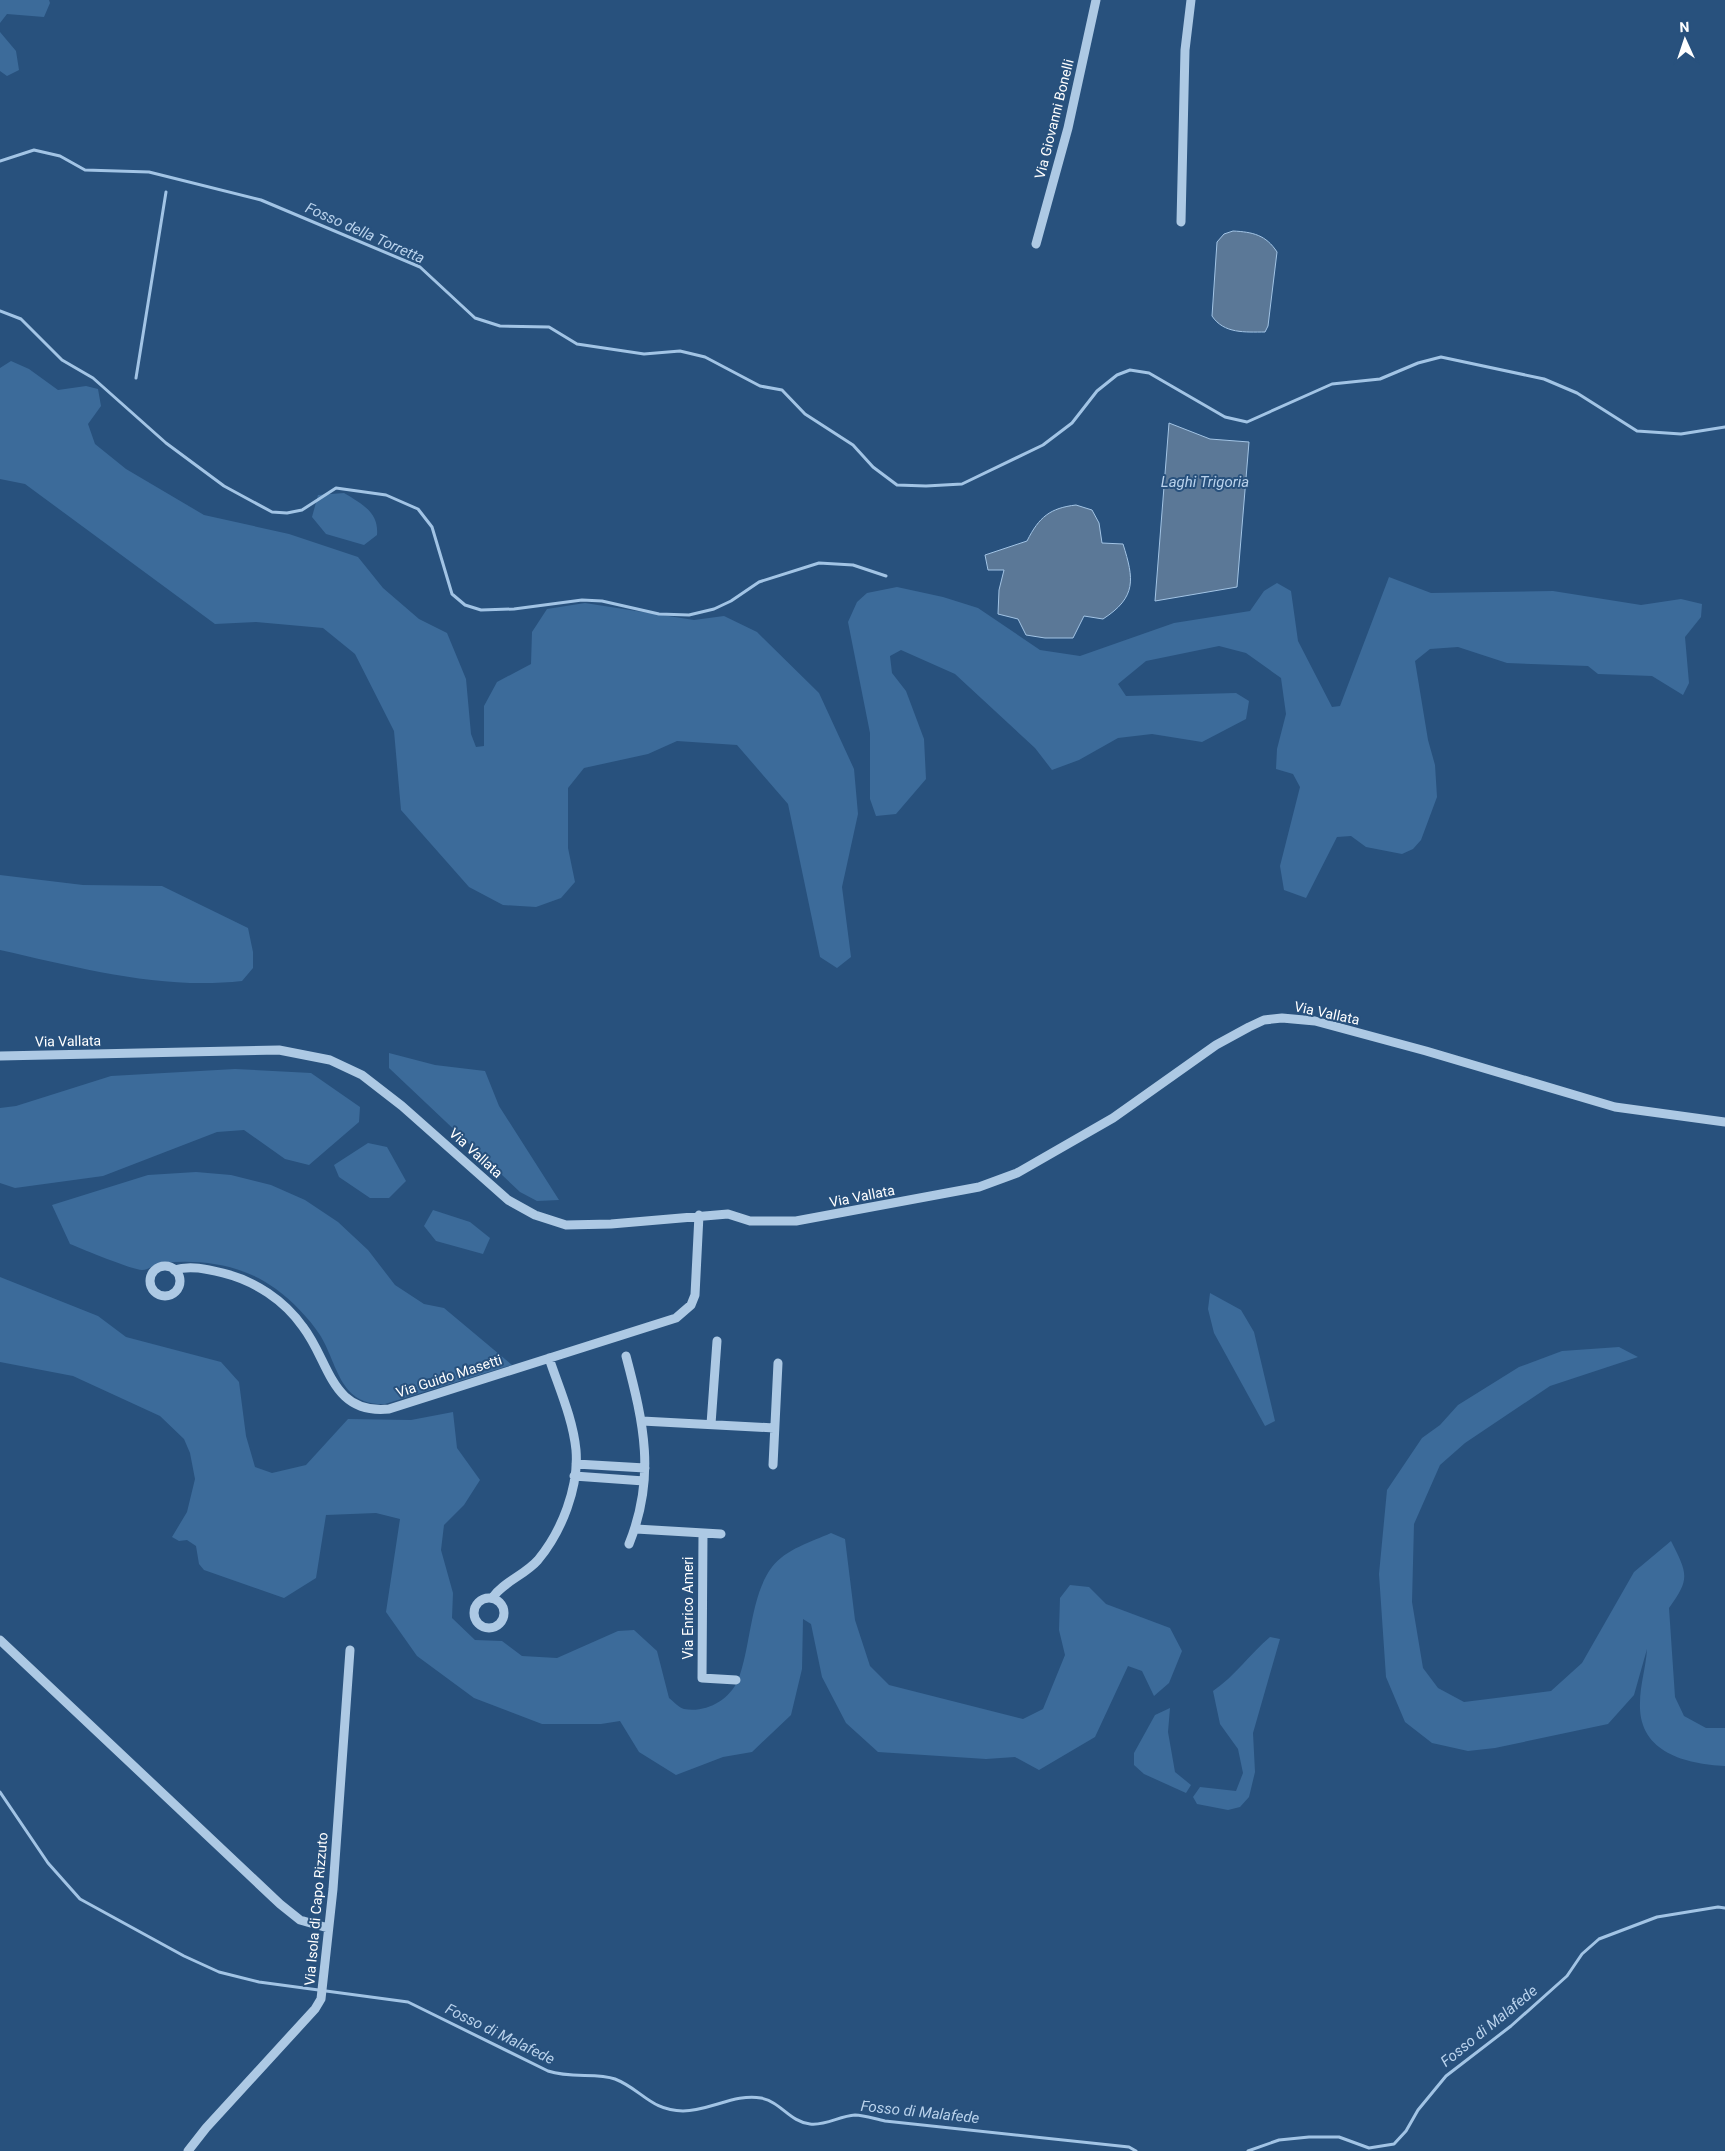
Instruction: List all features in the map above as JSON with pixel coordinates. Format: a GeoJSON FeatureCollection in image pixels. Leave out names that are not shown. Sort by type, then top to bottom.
{"type":"FeatureCollection","features":[{"type":"Feature","properties":{"kind":"street","name":"Via Giovanni Bonelli"},"geometry":{"type":"LineString","coordinates":[[1036,244],[1068,128],[1096,0]]}},
{"type":"Feature","properties":{"kind":"street"},"geometry":{"type":"LineString","coordinates":[[1181,222],[1185,50],[1191,0]]}},
{"type":"Feature","properties":{"kind":"street","name":"Via Vallata"},"geometry":{"type":"LineString","coordinates":[[0,1056],[280,1050],[348,1066],[402,1106],[508,1200],[535,1215],[566,1225],[611,1224],[728,1214],[758,1222],[796,1221],[934,1196],[998,1181],[1025,1168],[1113,1118],[1216,1045],[1256,1023],[1273,1019],[1315,1022],[1426,1051],[1615,1107],[1725,1122]]}},
{"type":"Feature","properties":{"kind":"street","name":"Via Guido Masetti"},"geometry":{"type":"LineString","coordinates":[[174,1270],[194,1268],[226,1273],[246,1280],[273,1296],[304,1328],[340,1393],[351,1402],[370,1409],[397,1408],[549,1358],[661,1324],[684,1313],[696,1295],[700,1215]]}},
{"type":"Feature","properties":{"kind":"street"},"geometry":{"type":"LineString","coordinates":[[711,1424],[717,1341]]}},
{"type":"Feature","properties":{"kind":"street"},"geometry":{"type":"LineString","coordinates":[[626,1356],[642,1420],[646,1445],[642,1502],[636,1529],[629,1544]]}},
{"type":"Feature","properties":{"kind":"street"},"geometry":{"type":"LineString","coordinates":[[492,1598],[497,1591],[530,1568],[544,1552],[564,1515],[574,1476],[576,1464],[573,1435],[549,1358]]}},
{"type":"Feature","properties":{"kind":"street"},"geometry":{"type":"LineString","coordinates":[[773,1465],[778,1363]]}},
{"type":"Feature","properties":{"kind":"street"},"geometry":{"type":"LineString","coordinates":[[642,1420],[774,1428]]}},
{"type":"Feature","properties":{"kind":"street"},"geometry":{"type":"LineString","coordinates":[[576,1464],[645,1468]]}},
{"type":"Feature","properties":{"kind":"street"},"geometry":{"type":"LineString","coordinates":[[574,1476],[644,1481]]}},
{"type":"Feature","properties":{"kind":"street"},"geometry":{"type":"LineString","coordinates":[[636,1529],[721,1534]]}},
{"type":"Feature","properties":{"kind":"street","name":"Via Enrico Ameri"},"geometry":{"type":"LineString","coordinates":[[703,1533],[702,1678],[736,1680]]}},
{"type":"Feature","properties":{"kind":"street"},"geometry":{"type":"LineString","coordinates":[[0,1640],[280,1904],[300,1920],[328,1928]]}},
{"type":"Feature","properties":{"kind":"street","name":"Via Isola di Capo Rizzuto"},"geometry":{"type":"LineString","coordinates":[[188,2151],[206,2128],[315,2009],[322,1996],[333,1889],[350,1650]]}},
{"type":"Feature","properties":{"kind":"shaded area"},"geometry":{"type":"Polygon","coordinates":[[[0,0],[49,0],[50,3],[44,17],[7,14],[0,23],[0,0]]]}},
{"type":"Feature","properties":{"kind":"shaded area"},"geometry":{"type":"Polygon","coordinates":[[[0,32],[16,51],[19,70],[7,76],[0,71],[0,32]]]}},
{"type":"Feature","properties":{"kind":"shaded area"},"geometry":{"type":"Polygon","coordinates":[[[11,361],[29,369],[58,390],[86,386],[98,389],[101,406],[88,424],[95,444],[126,469],[204,515],[289,534],[358,557],[383,588],[419,619],[447,633],[466,679],[471,734],[476,747],[484,746],[484,706],[497,682],[531,664],[532,632],[547,609],[585,603],[694,620],[724,616],[757,632],[819,693],[854,769],[858,814],[842,887],[851,957],[837,968],[820,957],[788,804],[737,745],[677,741],[648,754],[584,768],[568,788],[568,848],[575,882],[561,898],[536,907],[503,905],[469,887],[401,810],[394,731],[355,654],[323,628],[256,622],[215,624],[25,484],[0,479],[0,368],[11,361]]]}},
{"type":"Feature","properties":{"kind":"shaded area"},"geometry":{"type":"Polygon","coordinates":[[[344,493],[368,510],[375,520],[377,535],[364,545],[326,534],[312,517],[318,495],[344,493]]]}},
{"type":"Feature","properties":{"kind":"shaded area"},"geometry":{"type":"Polygon","coordinates":[[[1389,577],[1431,593],[1553,591],[1641,605],[1681,599],[1702,604],[1701,617],[1685,637],[1689,683],[1683,695],[1652,676],[1598,674],[1588,666],[1507,663],[1458,647],[1430,649],[1415,661],[1428,740],[1435,765],[1437,797],[1421,840],[1413,849],[1402,854],[1366,847],[1351,836],[1337,837],[1306,898],[1284,890],[1280,866],[1300,787],[1293,774],[1276,769],[1277,749],[1286,714],[1281,678],[1246,653],[1219,646],[1146,661],[1118,684],[1126,696],[1236,693],[1249,701],[1246,719],[1202,742],[1152,734],[1118,738],[1079,760],[1052,770],[1035,748],[955,674],[901,650],[890,656],[892,673],[906,691],[924,739],[926,779],[896,814],[876,816],[870,799],[870,733],[848,622],[857,602],[867,593],[897,587],[943,597],[978,608],[1040,650],[1080,656],[1174,623],[1250,611],[1264,591],[1277,583],[1291,591],[1298,641],[1332,707],[1340,706],[1389,577]]]}},
{"type":"Feature","properties":{"kind":"shaded area"},"geometry":{"type":"Polygon","coordinates":[[[0,875],[83,885],[162,886],[248,928],[253,952],[253,968],[242,981],[211,983],[150,980],[60,964],[0,950],[0,875]]]}},
{"type":"Feature","properties":{"kind":"shaded area"},"geometry":{"type":"Polygon","coordinates":[[[389,1053],[435,1065],[485,1071],[499,1106],[559,1200],[537,1201],[520,1192],[389,1068],[389,1053]]]}},
{"type":"Feature","properties":{"kind":"shaded area"},"geometry":{"type":"Polygon","coordinates":[[[235,1069],[311,1073],[360,1107],[359,1122],[309,1165],[285,1159],[244,1130],[217,1132],[103,1176],[15,1188],[0,1183],[0,1108],[16,1106],[111,1076],[235,1069]]]}},
{"type":"Feature","properties":{"kind":"shaded area"},"geometry":{"type":"Polygon","coordinates":[[[368,1143],[387,1147],[406,1181],[389,1198],[370,1198],[339,1177],[334,1165],[368,1143]]]}},
{"type":"Feature","properties":{"kind":"shaded area"},"geometry":{"type":"Polygon","coordinates":[[[196,1172],[231,1175],[271,1185],[305,1200],[338,1222],[368,1250],[395,1285],[424,1304],[444,1308],[512,1365],[385,1404],[370,1403],[358,1398],[349,1391],[336,1370],[320,1335],[305,1316],[294,1304],[264,1281],[236,1269],[207,1263],[163,1263],[142,1270],[118,1263],[70,1244],[52,1205],[148,1175],[196,1172]]]}},
{"type":"Feature","properties":{"kind":"shaded area"},"geometry":{"type":"Polygon","coordinates":[[[433,1210],[470,1222],[490,1238],[483,1254],[436,1241],[424,1226],[433,1210]]]}},
{"type":"Feature","properties":{"kind":"shaded area"},"geometry":{"type":"Polygon","coordinates":[[[0,1277],[98,1316],[126,1337],[221,1362],[239,1382],[246,1436],[255,1467],[272,1473],[306,1465],[348,1419],[411,1420],[453,1412],[457,1448],[480,1480],[464,1505],[444,1525],[441,1550],[453,1593],[452,1618],[475,1640],[502,1641],[522,1656],[557,1658],[618,1631],[634,1630],[657,1651],[669,1698],[684,1709],[692,1710],[708,1707],[716,1704],[729,1694],[738,1680],[742,1667],[759,1592],[772,1567],[784,1555],[831,1533],[845,1539],[855,1620],[870,1666],[889,1685],[1023,1719],[1043,1709],[1065,1655],[1059,1630],[1060,1598],[1070,1585],[1089,1587],[1106,1604],[1170,1628],[1182,1651],[1169,1683],[1154,1696],[1142,1671],[1128,1666],[1095,1737],[1039,1770],[1015,1757],[986,1759],[878,1752],[846,1723],[822,1677],[811,1624],[803,1619],[802,1669],[791,1715],[752,1752],[723,1757],[676,1775],[639,1752],[620,1721],[601,1724],[542,1724],[474,1698],[417,1656],[386,1612],[400,1519],[376,1513],[326,1515],[316,1578],[284,1598],[204,1570],[199,1564],[196,1546],[187,1540],[179,1541],[172,1537],[187,1512],[195,1479],[190,1453],[184,1439],[160,1416],[73,1376],[0,1362],[0,1277]]]}},
{"type":"Feature","properties":{"kind":"shaded area"},"geometry":{"type":"Polygon","coordinates":[[[1210,1293],[1241,1310],[1254,1332],[1275,1421],[1265,1426],[1214,1333],[1208,1309],[1210,1293]]]}},
{"type":"Feature","properties":{"kind":"shaded area"},"geometry":{"type":"Polygon","coordinates":[[[1619,1347],[1638,1357],[1550,1386],[1465,1443],[1440,1465],[1414,1524],[1412,1602],[1423,1668],[1438,1688],[1464,1702],[1551,1691],[1582,1663],[1634,1572],[1671,1541],[1681,1561],[1684,1575],[1681,1589],[1669,1608],[1675,1697],[1684,1716],[1706,1728],[1725,1728],[1725,1766],[1710,1765],[1680,1758],[1655,1744],[1647,1733],[1641,1720],[1640,1703],[1647,1649],[1634,1695],[1608,1724],[1495,1748],[1468,1751],[1432,1743],[1405,1722],[1386,1677],[1379,1574],[1387,1490],[1422,1438],[1440,1425],[1458,1405],[1519,1367],[1562,1351],[1619,1347]]]}},
{"type":"Feature","properties":{"kind":"shaded area"},"geometry":{"type":"Polygon","coordinates":[[[1270,1637],[1280,1639],[1253,1733],[1255,1772],[1249,1797],[1240,1807],[1228,1810],[1197,1804],[1193,1797],[1200,1787],[1236,1791],[1243,1773],[1238,1749],[1220,1724],[1213,1691],[1228,1679],[1270,1637]]]}},
{"type":"Feature","properties":{"kind":"shaded area"},"geometry":{"type":"Polygon","coordinates":[[[1170,1708],[1168,1732],[1175,1772],[1191,1785],[1186,1793],[1144,1774],[1134,1765],[1134,1753],[1155,1715],[1170,1708]]]}},
{"type":"Feature","properties":{"kind":"water"},"geometry":{"type":"Polygon","coordinates":[[[1233,231],[1258,235],[1273,246],[1277,252],[1268,326],[1265,332],[1243,332],[1229,329],[1217,322],[1212,316],[1217,242],[1224,234],[1233,231]]]}},
{"type":"Feature","properties":{"kind":"water","name":"Laghi Trigoria"},"geometry":{"type":"Polygon","coordinates":[[[1169,423],[1210,439],[1249,442],[1237,587],[1155,601],[1169,423]]]}},
{"type":"Feature","properties":{"kind":"water"},"geometry":{"type":"Polygon","coordinates":[[[1076,505],[1092,510],[1099,523],[1102,543],[1123,544],[1130,577],[1127,595],[1114,611],[1103,619],[1084,616],[1073,638],[1045,638],[1026,635],[1018,619],[998,614],[999,590],[1004,570],[988,570],[985,555],[1027,541],[1036,526],[1046,515],[1067,506],[1076,505]]]}},
{"type":"Feature","properties":{"kind":"waterway","name":"Fosso della Torretta"},"geometry":{"type":"LineString","coordinates":[[0,161],[34,150],[60,156],[85,170],[149,172],[261,200],[420,267],[475,318],[500,326],[549,327],[577,344],[644,354],[680,351],[705,357],[760,386],[782,390],[805,414],[853,445],[873,467],[897,485],[962,484],[1043,445],[1072,423],[1097,391],[1117,375],[1130,370],[1149,373],[1225,417],[1247,422],[1332,384],[1380,379],[1418,363],[1441,357],[1544,379],[1577,393],[1637,431],[1681,434],[1725,427]]}},
{"type":"Feature","properties":{"kind":"waterway"},"geometry":{"type":"LineString","coordinates":[[136,378],[166,192]]}},
{"type":"Feature","properties":{"kind":"waterway"},"geometry":{"type":"LineString","coordinates":[[0,311],[21,319],[62,360],[93,378],[166,443],[224,486],[272,512],[287,513],[302,510],[336,488],[386,495],[418,509],[432,527],[452,594],[465,605],[481,610],[514,609],[582,600],[602,601],[659,614],[689,615],[714,609],[731,601],[759,582],[819,563],[853,565],[886,576]]}},
{"type":"Feature","properties":{"kind":"waterway","name":"Fosso di Malafede"},"geometry":{"type":"LineString","coordinates":[[0,1792],[48,1863],[80,1899],[184,1956],[219,1972],[259,1982],[408,2002],[548,2071],[566,2075],[600,2076],[615,2079],[632,2088],[654,2104],[672,2110],[693,2110],[752,2097],[768,2100],[797,2120],[810,2124],[822,2124],[858,2115],[885,2121],[1129,2147],[1136,2151]]}},
{"type":"Feature","properties":{"kind":"waterway","name":"Fosso di Malafede"},"geometry":{"type":"LineString","coordinates":[[1248,2151],[1279,2140],[1309,2137],[1339,2137],[1369,2148],[1394,2144],[1406,2131],[1418,2110],[1446,2076],[1511,2026],[1567,1976],[1582,1954],[1599,1939],[1657,1917],[1718,1907],[1725,1908]]}}]}
